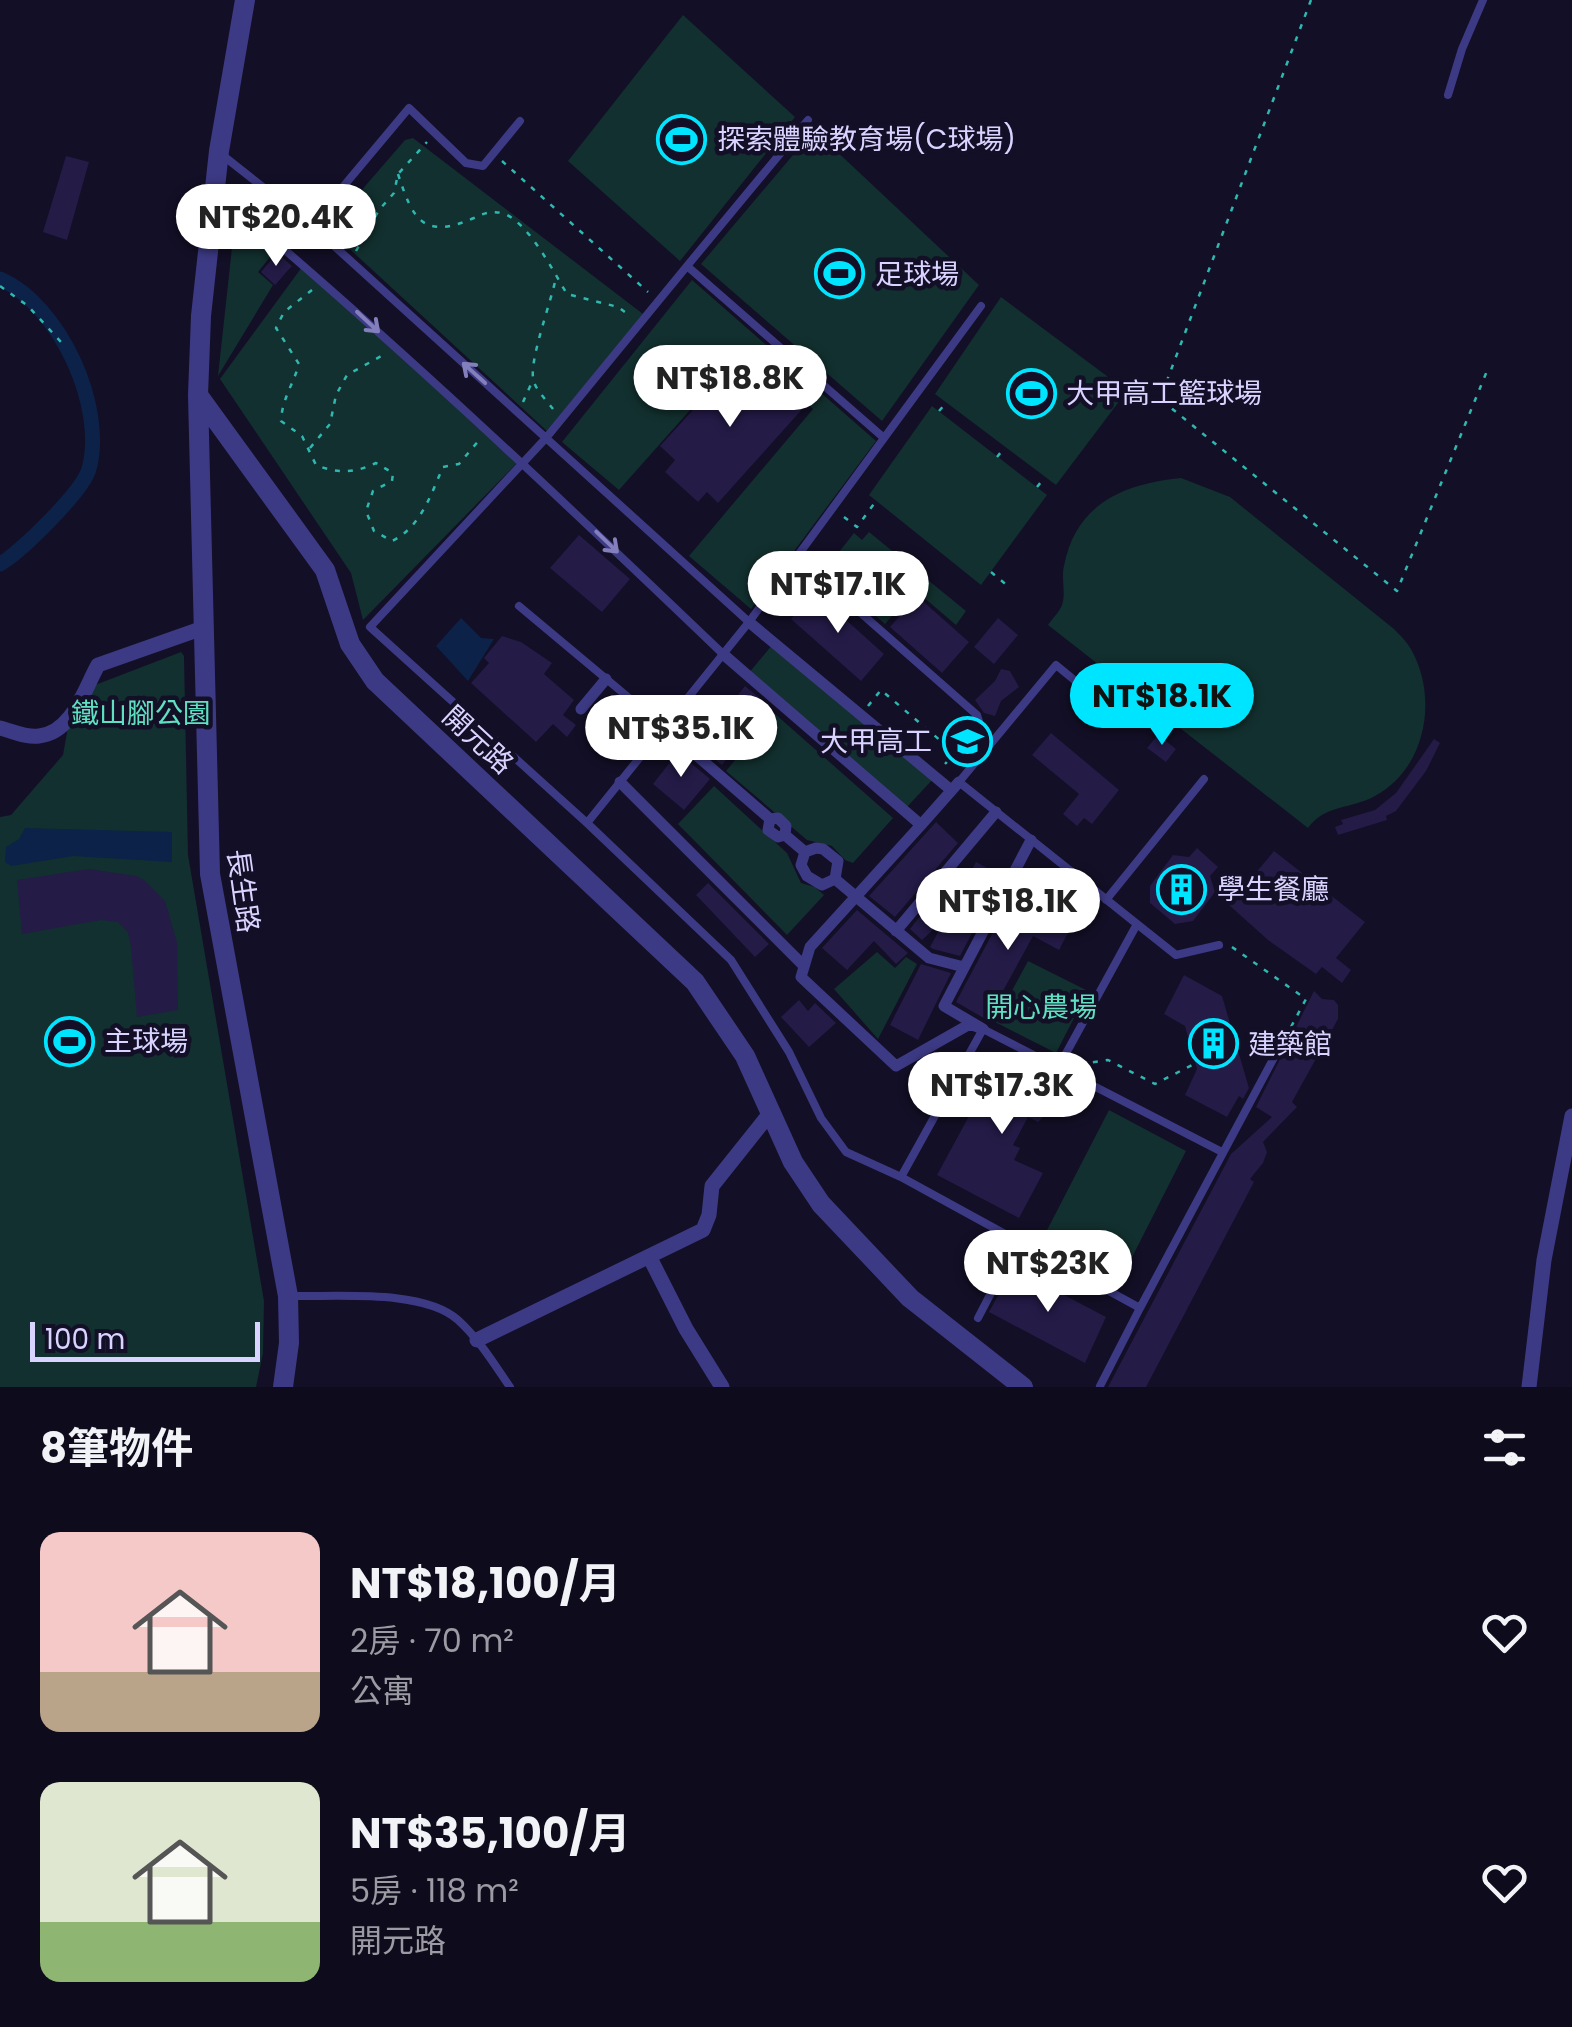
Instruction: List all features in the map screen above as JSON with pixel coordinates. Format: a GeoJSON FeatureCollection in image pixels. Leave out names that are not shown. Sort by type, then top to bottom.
{"type":"FeatureCollection","features":[{"type":"Feature","properties":{"kind":"street"},"geometry":{"type":"LineString","coordinates":[[198,396],[201,316],[214,190],[245,0]]}},
{"type":"Feature","properties":{"kind":"street","name":"長生路"},"geometry":{"type":"LineString","coordinates":[[198,396],[210,874],[288,1296],[289,1343],[284,1387]]}},
{"type":"Feature","properties":{"kind":"street","name":"開元路"},"geometry":{"type":"LineString","coordinates":[[198,396],[325,570],[350,644],[375,681],[695,982],[745,1056],[793,1162],[821,1204],[910,1298],[1023,1387]]}},
{"type":"Feature","properties":{"kind":"street"},"geometry":{"type":"LineString","coordinates":[[749,622],[936,777],[955,786],[810,947],[801,977],[896,1066],[970,1024],[983,1029]]}},
{"type":"Feature","properties":{"kind":"street"},"geometry":{"type":"LineString","coordinates":[[0,728],[36,737],[54,733],[69,720],[98,665],[202,628]]}},
{"type":"Feature","properties":{"kind":"street"},"geometry":{"type":"LineString","coordinates":[[723,654],[920,825]]}},
{"type":"Feature","properties":{"kind":"street"},"geometry":{"type":"LineString","coordinates":[[581,710],[606,679]]}},
{"type":"Feature","properties":{"kind":"street"},"geometry":{"type":"LineString","coordinates":[[664,728],[770,819],[778,818],[786,826],[785,835],[804,852]]}},
{"type":"Feature","properties":{"kind":"street"},"geometry":{"type":"LineString","coordinates":[[620,782],[803,965]]}},
{"type":"Feature","properties":{"kind":"street"},"geometry":{"type":"LineString","coordinates":[[896,931],[996,812]]}},
{"type":"Feature","properties":{"kind":"street"},"geometry":{"type":"LineString","coordinates":[[983,1029],[944,1006],[1031,840]]}},
{"type":"Feature","properties":{"kind":"street"},"geometry":{"type":"LineString","coordinates":[[804,852],[816,848],[834,857],[838,862],[836,879]]}},
{"type":"Feature","properties":{"kind":"street"},"geometry":{"type":"LineString","coordinates":[[804,852],[801,865],[807,876],[822,884],[836,879]]}},
{"type":"Feature","properties":{"kind":"street"},"geometry":{"type":"LineString","coordinates":[[836,879],[929,958],[964,967]]}},
{"type":"Feature","properties":{"kind":"street"},"geometry":{"type":"LineString","coordinates":[[477,1340],[704,1230],[712,1186],[771,1112]]}},
{"type":"Feature","properties":{"kind":"street"},"geometry":{"type":"LineString","coordinates":[[1529,1387],[1544,1260],[1572,1116]]}},
{"type":"Feature","properties":{"kind":"street"},"geometry":{"type":"LineString","coordinates":[[650,1258],[686,1329],[722,1387]]}},
{"type":"Feature","properties":{"kind":"lane"},"geometry":{"type":"LineString","coordinates":[[1448,95],[1482,0]]}},
{"type":"Feature","properties":{"kind":"lane"},"geometry":{"type":"LineString","coordinates":[[311,226],[409,108],[466,163],[483,166],[520,121]]}},
{"type":"Feature","properties":{"kind":"lane"},"geometry":{"type":"LineString","coordinates":[[808,120],[546,438],[370,628],[587,823],[730,960],[789,1052],[821,1118],[846,1152],[901,1177],[1140,1308]]}},
{"type":"Feature","properties":{"kind":"lane"},"geometry":{"type":"LineString","coordinates":[[219,151],[311,226],[749,622]]}},
{"type":"Feature","properties":{"kind":"lane"},"geometry":{"type":"LineString","coordinates":[[214,190],[323,281],[524,463],[723,654]]}},
{"type":"Feature","properties":{"kind":"lane"},"geometry":{"type":"LineString","coordinates":[[688,266],[884,438]]}},
{"type":"Feature","properties":{"kind":"lane"},"geometry":{"type":"LineString","coordinates":[[587,823],[749,622],[981,306]]}},
{"type":"Feature","properties":{"kind":"lane"},"geometry":{"type":"LineString","coordinates":[[797,557],[977,715],[987,748]]}},
{"type":"Feature","properties":{"kind":"lane"},"geometry":{"type":"LineString","coordinates":[[519,606],[664,728]]}},
{"type":"Feature","properties":{"kind":"lane"},"geometry":{"type":"LineString","coordinates":[[1124,721],[1056,664],[955,786],[996,812],[1176,956],[1219,945]]}},
{"type":"Feature","properties":{"kind":"lane"},"geometry":{"type":"LineString","coordinates":[[1106,900],[1204,779]]}},
{"type":"Feature","properties":{"kind":"lane"},"geometry":{"type":"LineString","coordinates":[[1058,1068],[1137,924]]}},
{"type":"Feature","properties":{"kind":"lane"},"geometry":{"type":"LineString","coordinates":[[901,1177],[983,1029],[1222,1152]]}},
{"type":"Feature","properties":{"kind":"lane"},"geometry":{"type":"LineString","coordinates":[[1100,1386],[1278,1050]]}},
{"type":"Feature","properties":{"kind":"lane"},"geometry":{"type":"LineString","coordinates":[[978,1318],[1018,1241]]}},
{"type":"Feature","properties":{"kind":"lane"},"geometry":{"type":"LineString","coordinates":[[288,1296],[406,1300],[438,1306],[477,1340],[510,1387]]}},
{"type":"Feature","properties":{"kind":"path"},"geometry":{"type":"LineString","coordinates":[[1311,0],[1160,399],[1397,591],[1489,366]]}},
{"type":"Feature","properties":{"kind":"path"},"geometry":{"type":"LineString","coordinates":[[350,261],[394,192],[398,174],[435,133]]}},
{"type":"Feature","properties":{"kind":"path"},"geometry":{"type":"LineString","coordinates":[[493,153],[658,302]]}},
{"type":"Feature","properties":{"kind":"path"},"geometry":{"type":"LineString","coordinates":[[398,174],[408,207],[422,223],[438,228],[488,212],[506,215],[543,250],[567,294],[618,307],[640,324]]}},
{"type":"Feature","properties":{"kind":"path"},"geometry":{"type":"LineString","coordinates":[[516,411],[533,381],[533,356],[551,307],[556,276]]}},
{"type":"Feature","properties":{"kind":"path"},"geometry":{"type":"LineString","coordinates":[[323,281],[284,312],[276,328],[299,364],[294,382],[282,400],[281,421],[302,436],[316,465],[332,472],[359,471],[376,462],[393,473],[392,480],[373,491],[366,511],[374,531],[392,541],[406,534],[423,510],[443,467],[459,464],[487,431]]}},
{"type":"Feature","properties":{"kind":"path"},"geometry":{"type":"LineString","coordinates":[[0,286],[28,306],[61,342]]}},
{"type":"Feature","properties":{"kind":"path"},"geometry":{"type":"LineString","coordinates":[[308,450],[330,424],[336,395],[347,375],[384,356],[392,345]]}},
{"type":"Feature","properties":{"kind":"path"},"geometry":{"type":"LineString","coordinates":[[533,381],[561,420]]}},
{"type":"Feature","properties":{"kind":"path"},"geometry":{"type":"LineString","coordinates":[[939,411],[946,402]]}},
{"type":"Feature","properties":{"kind":"path"},"geometry":{"type":"LineString","coordinates":[[998,457],[1005,447]]}},
{"type":"Feature","properties":{"kind":"path"},"geometry":{"type":"LineString","coordinates":[[1037,488],[1045,477]]}},
{"type":"Feature","properties":{"kind":"path"},"geometry":{"type":"LineString","coordinates":[[833,508],[857,527],[876,501]]}},
{"type":"Feature","properties":{"kind":"path"},"geometry":{"type":"LineString","coordinates":[[991,572],[1009,587]]}},
{"type":"Feature","properties":{"kind":"path"},"geometry":{"type":"LineString","coordinates":[[860,714],[881,690],[954,752],[936,777]]}},
{"type":"Feature","properties":{"kind":"path"},"geometry":{"type":"LineString","coordinates":[[1219,945],[1227,943],[1306,998],[1278,1050]]}},
{"type":"Feature","properties":{"kind":"path"},"geometry":{"type":"LineString","coordinates":[[1058,1068],[1108,1060],[1156,1084],[1196,1062]]}},
{"type":"Feature","properties":{"kind":"green space","name":"探索體驗教育場(C球場)"},"geometry":{"type":"Polygon","coordinates":[[[683,15],[795,117],[680,261],[568,161],[683,15]]]}},
{"type":"Feature","properties":{"kind":"green space","name":"足球場"},"geometry":{"type":"Polygon","coordinates":[[[814,130],[979,285],[882,421],[701,264],[814,130]]]}},
{"type":"Feature","properties":{"kind":"green space"},"geometry":{"type":"Polygon","coordinates":[[[413,138],[643,314],[547,431],[328,229],[405,140],[413,138]]]}},
{"type":"Feature","properties":{"kind":"green space"},"geometry":{"type":"Polygon","coordinates":[[[235,220],[271,256],[258,272],[273,285],[218,376],[235,220]]]}},
{"type":"Feature","properties":{"kind":"green space"},"geometry":{"type":"Polygon","coordinates":[[[302,267],[517,463],[363,620],[351,573],[220,379],[302,267]]]}},
{"type":"Feature","properties":{"kind":"green space"},"geometry":{"type":"Polygon","coordinates":[[[692,280],[876,441],[751,609],[689,556],[813,409],[746,347],[619,490],[562,442],[692,280]]]}},
{"type":"Feature","properties":{"kind":"green space","name":"大甲高工籃球場"},"geometry":{"type":"Polygon","coordinates":[[[1001,297],[1127,391],[1056,485],[935,394],[1001,297]]]}},
{"type":"Feature","properties":{"kind":"green space","name":"大甲高工籃球場"},"geometry":{"type":"Polygon","coordinates":[[[932,406],[1047,495],[981,585],[869,495],[932,406]]]}},
{"type":"Feature","properties":{"kind":"green space"},"geometry":{"type":"Polygon","coordinates":[[[1181,478],[1230,497],[1405,640],[1421,672],[1425,692],[1422,732],[1406,769],[1375,796],[1330,811],[1308,828],[1048,625],[1062,605],[1063,571],[1070,544],[1091,512],[1140,485],[1181,478]]]}},
{"type":"Feature","properties":{"kind":"green space"},"geometry":{"type":"Polygon","coordinates":[[[869,532],[966,611],[956,625],[915,590],[885,624],[824,571],[854,533],[862,540],[869,532]]]}},
{"type":"Feature","properties":{"kind":"green space"},"geometry":{"type":"Polygon","coordinates":[[[773,644],[933,779],[907,807],[748,674],[773,644]]]}},
{"type":"Feature","properties":{"kind":"green space","name":"鐵山腳公園"},"geometry":{"type":"Polygon","coordinates":[[[181,652],[188,855],[264,1301],[263,1353],[256,1387],[0,1387],[0,817],[11,815],[63,755],[68,727],[95,685],[181,652]]]}},
{"type":"Feature","properties":{"kind":"green space"},"geometry":{"type":"Polygon","coordinates":[[[774,713],[893,818],[853,863],[832,846],[807,840],[726,771],[774,713]]]}},
{"type":"Feature","properties":{"kind":"green space"},"geometry":{"type":"Polygon","coordinates":[[[714,786],[787,853],[801,883],[824,895],[787,935],[678,824],[714,786]]]}},
{"type":"Feature","properties":{"kind":"green space"},"geometry":{"type":"Polygon","coordinates":[[[877,952],[895,968],[906,957],[917,964],[878,1039],[834,989],[877,952]]]}},
{"type":"Feature","properties":{"kind":"green space","name":"開心農場"},"geometry":{"type":"Polygon","coordinates":[[[1028,961],[1088,991],[1056,1053],[995,1022],[1028,961]]]}},
{"type":"Feature","properties":{"kind":"green space"},"geometry":{"type":"Polygon","coordinates":[[[1109,1110],[1186,1151],[1122,1277],[1044,1236],[1109,1110]]]}},
{"type":"Feature","properties":{"kind":"water"},"geometry":{"type":"Polygon","coordinates":[[[461,618],[481,638],[494,639],[468,681],[436,646],[461,618]]]}},
{"type":"Feature","properties":{"kind":"water"},"geometry":{"type":"Polygon","coordinates":[[[25,828],[172,832],[172,862],[73,856],[11,866],[5,862],[6,847],[19,839],[25,828]]]}},
{"type":"Feature","properties":{"kind":"building"},"geometry":{"type":"Polygon","coordinates":[[[66,156],[89,162],[67,240],[43,232],[66,156]]]}},
{"type":"Feature","properties":{"kind":"building"},"geometry":{"type":"Polygon","coordinates":[[[277,253],[292,266],[275,285],[261,272],[277,253]]]}},
{"type":"Feature","properties":{"kind":"building"},"geometry":{"type":"Polygon","coordinates":[[[746,352],[805,406],[718,503],[707,492],[698,502],[665,472],[675,460],[660,446],[746,352]]]}},
{"type":"Feature","properties":{"kind":"building"},"geometry":{"type":"Polygon","coordinates":[[[579,535],[630,579],[602,612],[550,568],[579,535]]]}},
{"type":"Feature","properties":{"kind":"building"},"geometry":{"type":"Polygon","coordinates":[[[815,592],[884,654],[861,681],[791,619],[815,592]]]}},
{"type":"Feature","properties":{"kind":"building"},"geometry":{"type":"Polygon","coordinates":[[[917,596],[969,642],[942,673],[890,627],[917,596]]]}},
{"type":"Feature","properties":{"kind":"building"},"geometry":{"type":"Polygon","coordinates":[[[998,618],[1018,635],[994,664],[974,647],[998,618]]]}},
{"type":"Feature","properties":{"kind":"building"},"geometry":{"type":"Polygon","coordinates":[[[502,636],[521,642],[552,663],[544,674],[574,700],[563,715],[576,725],[567,737],[553,724],[536,742],[471,683],[489,663],[484,658],[502,636]]]}},
{"type":"Feature","properties":{"kind":"building"},"geometry":{"type":"Polygon","coordinates":[[[1001,669],[1010,671],[1019,687],[1001,701],[995,716],[984,713],[975,700],[995,681],[1001,669]]]}},
{"type":"Feature","properties":{"kind":"building"},"geometry":{"type":"Polygon","coordinates":[[[745,686],[769,706],[722,765],[689,737],[717,696],[729,706],[745,686]]]}},
{"type":"Feature","properties":{"kind":"building"},"geometry":{"type":"Polygon","coordinates":[[[1051,733],[1119,790],[1092,824],[1084,818],[1077,826],[1063,814],[1079,794],[1032,755],[1051,733]]]}},
{"type":"Feature","properties":{"kind":"building"},"geometry":{"type":"Polygon","coordinates":[[[1158,735],[1176,749],[1166,762],[1147,748],[1158,735]]]}},
{"type":"Feature","properties":{"kind":"building"},"geometry":{"type":"Polygon","coordinates":[[[1434,739],[1440,743],[1426,771],[1396,811],[1386,816],[1387,820],[1338,835],[1335,827],[1343,824],[1341,820],[1375,810],[1396,793],[1434,739]]]}},
{"type":"Feature","properties":{"kind":"building"},"geometry":{"type":"Polygon","coordinates":[[[672,747],[710,779],[684,810],[653,784],[671,761],[665,756],[672,747]]]}},
{"type":"Feature","properties":{"kind":"building"},"geometry":{"type":"Polygon","coordinates":[[[936,822],[958,843],[895,917],[869,896],[936,822]]]}},
{"type":"Feature","properties":{"kind":"building","name":"學生餐廳"},"geometry":{"type":"Polygon","coordinates":[[[1197,848],[1218,867],[1210,876],[1215,892],[1193,921],[1175,924],[1150,903],[1150,886],[1173,855],[1189,857],[1197,848]]]}},
{"type":"Feature","properties":{"kind":"building"},"geometry":{"type":"Polygon","coordinates":[[[1274,851],[1365,922],[1336,958],[1351,970],[1342,983],[1322,967],[1316,974],[1268,940],[1229,905],[1274,851]]]}},
{"type":"Feature","properties":{"kind":"building"},"geometry":{"type":"Polygon","coordinates":[[[976,862],[1002,876],[960,956],[933,949],[930,947],[976,862]]]}},
{"type":"Feature","properties":{"kind":"building"},"geometry":{"type":"Polygon","coordinates":[[[89,869],[136,876],[165,901],[177,942],[178,1010],[137,1017],[128,932],[118,922],[101,920],[22,934],[17,880],[89,869]]]}},
{"type":"Feature","properties":{"kind":"building"},"geometry":{"type":"Polygon","coordinates":[[[708,883],[769,944],[755,957],[696,895],[708,883]]]}},
{"type":"Feature","properties":{"kind":"building"},"geometry":{"type":"Polygon","coordinates":[[[1016,889],[1032,898],[1028,906],[1070,929],[1059,950],[1033,936],[987,1020],[956,1002],[1016,889]]]}},
{"type":"Feature","properties":{"kind":"building"},"geometry":{"type":"Polygon","coordinates":[[[857,910],[908,953],[896,964],[874,941],[847,970],[822,948],[857,910]]]}},
{"type":"Feature","properties":{"kind":"building"},"geometry":{"type":"Polygon","coordinates":[[[921,915],[935,928],[922,940],[910,929],[921,915]]]}},
{"type":"Feature","properties":{"kind":"building"},"geometry":{"type":"Polygon","coordinates":[[[921,964],[951,973],[918,1040],[890,1025],[921,964]]]}},
{"type":"Feature","properties":{"kind":"building","name":"建築館"},"geometry":{"type":"Polygon","coordinates":[[[1184,975],[1222,996],[1249,1088],[1243,1099],[1239,1096],[1227,1117],[1185,1095],[1197,1069],[1185,1026],[1164,1014],[1184,975]]]}},
{"type":"Feature","properties":{"kind":"building"},"geometry":{"type":"Polygon","coordinates":[[[1314,991],[1322,999],[1334,1000],[1338,1019],[1292,1102],[1297,1107],[1263,1142],[1267,1152],[1250,1179],[1254,1182],[1146,1387],[1108,1387],[1231,1154],[1272,1117],[1256,1107],[1314,991]]]}},
{"type":"Feature","properties":{"kind":"building"},"geometry":{"type":"Polygon","coordinates":[[[799,1000],[808,1011],[815,1003],[836,1023],[809,1047],[781,1017],[799,1000]]]}},
{"type":"Feature","properties":{"kind":"building"},"geometry":{"type":"Polygon","coordinates":[[[1019,1057],[1052,1074],[1071,1091],[1038,1122],[1028,1117],[1013,1145],[1020,1148],[1014,1160],[1043,1173],[1019,1218],[937,1175],[994,1070],[1008,1076],[1019,1057]]]}},
{"type":"Feature","properties":{"kind":"building"},"geometry":{"type":"Polygon","coordinates":[[[1013,1268],[1106,1317],[1085,1363],[989,1312],[1013,1268]]]}},
{"type":"Feature","properties":{"kind":"waterway"},"geometry":{"type":"LineString","coordinates":[[0,279],[22,292],[59,334],[84,388],[93,444],[89,469],[75,492],[35,535],[0,564]]}},
{"type":"Feature","properties":{"kind":"place","name":"探索體驗教育場(C球場)"},"geometry":{"type":"Point","coordinates":[682,139]}},
{"type":"Feature","properties":{"kind":"place","name":"足球場"},"geometry":{"type":"Point","coordinates":[840,274]}},
{"type":"Feature","properties":{"kind":"place","name":"大甲高工籃球場"},"geometry":{"type":"Point","coordinates":[1031,393]}},
{"type":"Feature","properties":{"kind":"place","name":"大甲高工"},"geometry":{"type":"Point","coordinates":[967,741]}},
{"type":"Feature","properties":{"kind":"place","name":"學生餐廳"},"geometry":{"type":"Point","coordinates":[1182,889]}},
{"type":"Feature","properties":{"kind":"place","name":"主球場"},"geometry":{"type":"Point","coordinates":[69,1041]}},
{"type":"Feature","properties":{"kind":"place","name":"建築館"},"geometry":{"type":"Point","coordinates":[1213,1044]}}]}
